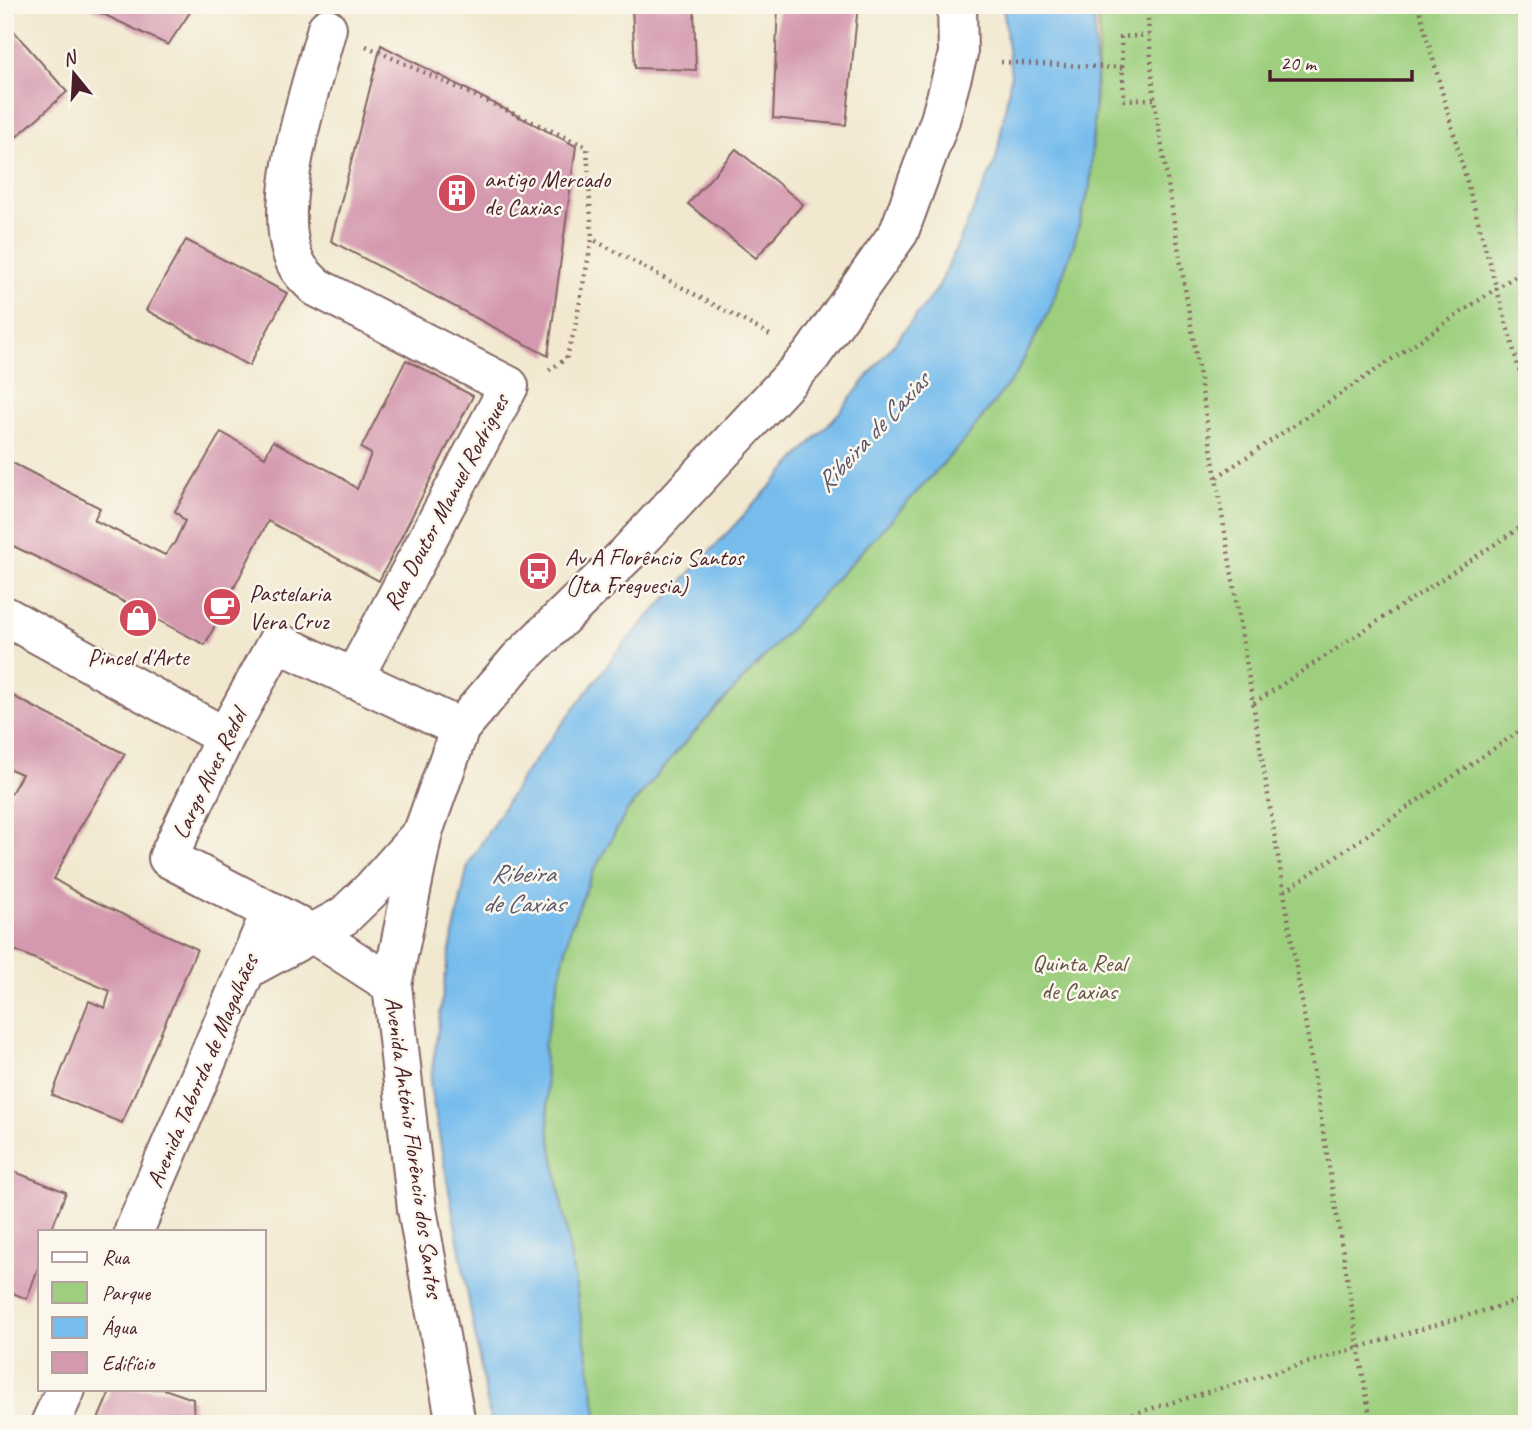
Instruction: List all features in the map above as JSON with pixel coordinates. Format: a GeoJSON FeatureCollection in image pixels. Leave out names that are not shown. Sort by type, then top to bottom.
{"type":"FeatureCollection","features":[{"type":"Feature","properties":{"kind":"street","name":"Avenida António Florêncio dos Santos"},"geometry":{"type":"LineString","coordinates":[[456,1424],[417,1209],[392,985],[423,832],[460,728],[519,659],[627,554],[811,356],[899,232],[940,120],[958,54],[957,5]]}},
{"type":"Feature","properties":{"kind":"street","name":"Rua Doutor Manuel Rodrigues"},"geometry":{"type":"LineString","coordinates":[[327,28],[289,174],[286,211],[289,239],[298,266],[316,287],[509,386],[353,679]]}},
{"type":"Feature","properties":{"kind":"street"},"geometry":{"type":"LineString","coordinates":[[5,616],[225,737]]}},
{"type":"Feature","properties":{"kind":"street","name":"Largo Alves Redol"},"geometry":{"type":"LineString","coordinates":[[392,985],[313,933],[168,858],[225,737],[276,642],[460,728]]}},
{"type":"Feature","properties":{"kind":"street"},"geometry":{"type":"LineString","coordinates":[[245,970],[344,916],[373,890],[423,832]]}},
{"type":"Feature","properties":{"kind":"street","name":"Avenida Taborda de Magalhães"},"geometry":{"type":"LineString","coordinates":[[134,1230],[271,911]]}},
{"type":"Feature","properties":{"kind":"street"},"geometry":{"type":"LineString","coordinates":[[50,1424],[66,1390]]}},
{"type":"Feature","properties":{"kind":"path"},"geometry":{"type":"LineString","coordinates":[[1147,5],[1154,99],[1371,1424]]}},
{"type":"Feature","properties":{"kind":"path"},"geometry":{"type":"LineString","coordinates":[[1418,5],[1527,398]]}},
{"type":"Feature","properties":{"kind":"path"},"geometry":{"type":"LineString","coordinates":[[327,28],[587,147],[592,239],[574,332],[566,359],[551,369],[509,386]]}},
{"type":"Feature","properties":{"kind":"path"},"geometry":{"type":"LineString","coordinates":[[1149,35],[1121,37],[1124,100],[1154,99]]}},
{"type":"Feature","properties":{"kind":"path"},"geometry":{"type":"LineString","coordinates":[[995,61],[1123,68]]}},
{"type":"Feature","properties":{"kind":"path"},"geometry":{"type":"LineString","coordinates":[[592,239],[811,356]]}},
{"type":"Feature","properties":{"kind":"path"},"geometry":{"type":"LineString","coordinates":[[1217,477],[1527,268]]}},
{"type":"Feature","properties":{"kind":"path"},"geometry":{"type":"LineString","coordinates":[[1254,703],[1527,523]]}},
{"type":"Feature","properties":{"kind":"path"},"geometry":{"type":"LineString","coordinates":[[1285,891],[1527,726]]}},
{"type":"Feature","properties":{"kind":"path"},"geometry":{"type":"LineString","coordinates":[[1099,1424],[1527,1298]]}},
{"type":"Feature","properties":{"kind":"green space","name":"Quinta Real de Caxias"},"geometry":{"type":"Polygon","coordinates":[[[1097,5],[1527,5],[1527,1424],[599,1424],[549,1130],[544,1045],[571,926],[593,872],[627,811],[678,750],[962,443],[1016,374],[1049,311],[1072,250],[1090,186],[1099,39],[1097,5]]]}},
{"type":"Feature","properties":{"kind":"water","name":"Ribeira de Caxias"},"geometry":{"type":"Polygon","coordinates":[[[1003,5],[1094,5],[1096,76],[1090,186],[1072,250],[1049,311],[1016,374],[962,443],[678,750],[627,811],[593,872],[571,926],[544,1045],[549,1130],[599,1424],[491,1424],[430,1085],[447,965],[468,865],[524,774],[622,646],[838,414],[938,288],[996,160],[1011,76],[1003,5]]]}},
{"type":"Feature","properties":{"kind":"building"},"geometry":{"type":"Polygon","coordinates":[[[84,5],[195,5],[168,45],[84,5]]]}},
{"type":"Feature","properties":{"kind":"building"},"geometry":{"type":"Polygon","coordinates":[[[778,5],[858,5],[846,125],[773,118],[778,5]]]}},
{"type":"Feature","properties":{"kind":"building"},"geometry":{"type":"Polygon","coordinates":[[[632,6],[694,7],[696,70],[635,68],[632,6]]]}},
{"type":"Feature","properties":{"kind":"building"},"geometry":{"type":"Polygon","coordinates":[[[5,21],[67,92],[5,147],[5,21]]]}},
{"type":"Feature","properties":{"kind":"building","name":"antigo Mercado de Caxias"},"geometry":{"type":"Polygon","coordinates":[[[381,45],[576,146],[548,356],[331,241],[381,45]]]}},
{"type":"Feature","properties":{"kind":"building"},"geometry":{"type":"Polygon","coordinates":[[[736,149],[803,204],[756,258],[688,204],[736,149]]]}},
{"type":"Feature","properties":{"kind":"building"},"geometry":{"type":"Polygon","coordinates":[[[186,240],[287,293],[249,366],[146,310],[186,240]]]}},
{"type":"Feature","properties":{"kind":"building"},"geometry":{"type":"Polygon","coordinates":[[[406,360],[473,396],[379,581],[268,521],[205,645],[5,542],[5,459],[100,508],[94,520],[165,555],[185,521],[175,511],[221,432],[265,457],[273,441],[338,475],[357,489],[371,454],[361,448],[406,360]]]}},
{"type":"Feature","properties":{"kind":"building"},"geometry":{"type":"Polygon","coordinates":[[[5,692],[125,754],[79,829],[54,879],[81,895],[197,949],[122,1123],[52,1095],[89,1001],[105,1008],[110,991],[5,946],[5,804],[22,774],[5,767],[5,692]]]}},
{"type":"Feature","properties":{"kind":"building"},"geometry":{"type":"Polygon","coordinates":[[[5,1168],[66,1192],[51,1230],[38,1230],[38,1268],[27,1299],[5,1290],[5,1168]]]}},
{"type":"Feature","properties":{"kind":"building"},"geometry":{"type":"Polygon","coordinates":[[[111,1390],[167,1390],[193,1399],[194,1424],[96,1424],[111,1390]]]}},
{"type":"Feature","properties":{"kind":"place","name":"antigo Mercado de Caxias"},"geometry":{"type":"Point","coordinates":[457,193]}},
{"type":"Feature","properties":{"kind":"place","name":"Av A Florêncio Santos (Jta Freguesia)"},"geometry":{"type":"Point","coordinates":[538,571]}},
{"type":"Feature","properties":{"kind":"place","name":"Pastelaria Vera Cruz"},"geometry":{"type":"Point","coordinates":[222,607]}},
{"type":"Feature","properties":{"kind":"place","name":"Pincel d'Arte"},"geometry":{"type":"Point","coordinates":[138,618]}}]}
